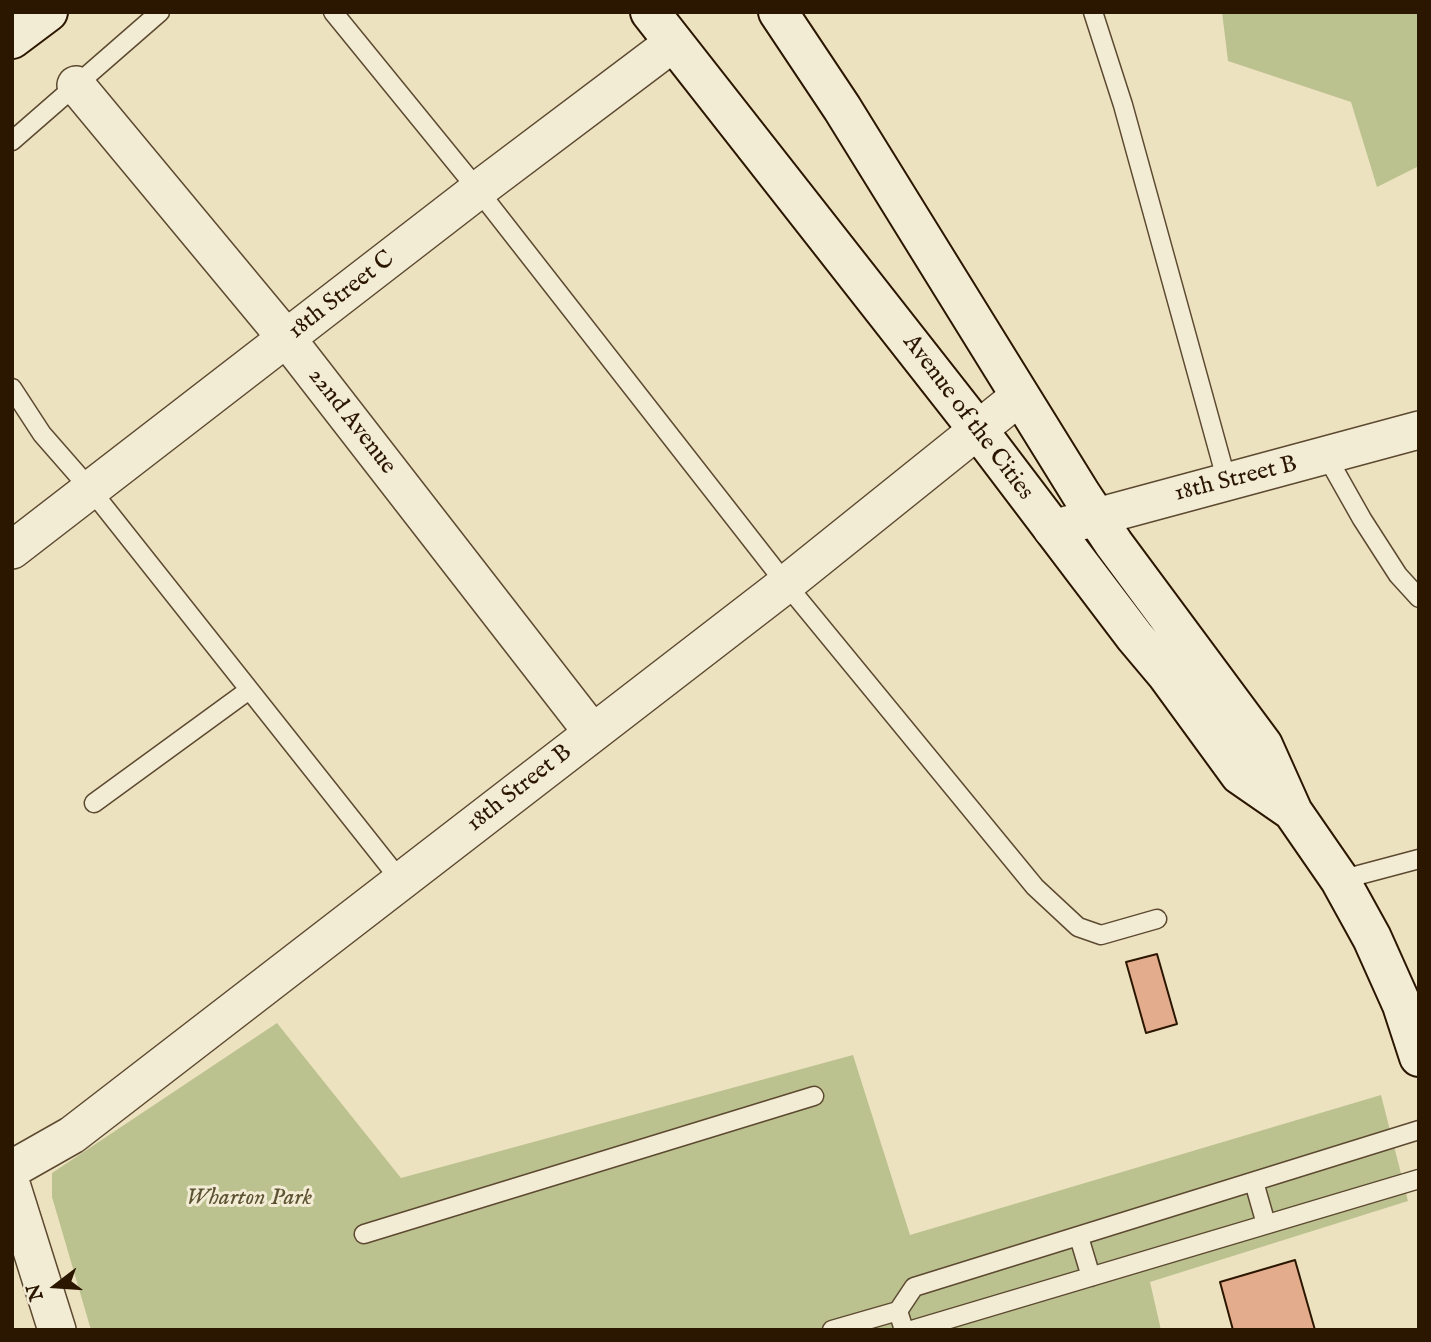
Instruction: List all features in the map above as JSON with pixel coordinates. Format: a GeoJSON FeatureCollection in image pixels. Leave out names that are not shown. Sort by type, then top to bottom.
{"type":"FeatureCollection","features":[{"type":"Feature","properties":{"kind":"main road"},"geometry":{"type":"LineString","coordinates":[[12,39],[48,12]]}},
{"type":"Feature","properties":{"kind":"main road","name":"Avenue of the Cities"},"geometry":{"type":"LineString","coordinates":[[650,12],[978,430],[1167,675],[1240,775],[1293,812]]}},
{"type":"Feature","properties":{"kind":"main road","name":"Avenue of the Cities"},"geometry":{"type":"LineString","coordinates":[[778,12],[849,120],[1096,516],[1262,745],[1293,812],[1340,880],[1372,938],[1402,1006],[1419,1057]]}},
{"type":"Feature","properties":{"kind":"street","name":"18th Street C"},"geometry":{"type":"LineString","coordinates":[[12,550],[478,190],[674,43]]}},
{"type":"Feature","properties":{"kind":"street","name":"22nd Avenue"},"geometry":{"type":"LineString","coordinates":[[76,85],[287,339],[593,733]]}},
{"type":"Feature","properties":{"kind":"street","name":"18th Street B"},"geometry":{"type":"LineString","coordinates":[[12,1170],[72,1135],[786,584],[1020,396]]}},
{"type":"Feature","properties":{"kind":"street","name":"18th Street B"},"geometry":{"type":"LineString","coordinates":[[1052,529],[1327,457],[1419,430]]}},
{"type":"Feature","properties":{"kind":"street"},"geometry":{"type":"LineString","coordinates":[[12,1187],[57,1330]]}},
{"type":"Feature","properties":{"kind":"lane"},"geometry":{"type":"LineString","coordinates":[[12,141],[160,12]]}},
{"type":"Feature","properties":{"kind":"lane"},"geometry":{"type":"LineString","coordinates":[[333,12],[478,190],[786,584],[1035,887],[1078,927],[1101,935],[1157,919]]}},
{"type":"Feature","properties":{"kind":"lane"},"geometry":{"type":"LineString","coordinates":[[1093,12],[1123,105],[1227,482]]}},
{"type":"Feature","properties":{"kind":"lane"},"geometry":{"type":"LineString","coordinates":[[12,388],[42,434],[91,490],[401,881]]}},
{"type":"Feature","properties":{"kind":"lane"},"geometry":{"type":"LineString","coordinates":[[1327,457],[1398,575],[1419,598]]}},
{"type":"Feature","properties":{"kind":"lane"},"geometry":{"type":"LineString","coordinates":[[94,803],[249,690]]}},
{"type":"Feature","properties":{"kind":"lane"},"geometry":{"type":"LineString","coordinates":[[1340,880],[1419,859]]}},
{"type":"Feature","properties":{"kind":"lane"},"geometry":{"type":"LineString","coordinates":[[364,1234],[814,1096]]}},
{"type":"Feature","properties":{"kind":"lane"},"geometry":{"type":"LineString","coordinates":[[832,1330],[898,1311],[914,1287],[1419,1130]]}},
{"type":"Feature","properties":{"kind":"lane"},"geometry":{"type":"LineString","coordinates":[[912,1330],[1419,1179]]}},
{"type":"Feature","properties":{"kind":"lane"},"geometry":{"type":"LineString","coordinates":[[1254,1182],[1266,1224]]}},
{"type":"Feature","properties":{"kind":"lane"},"geometry":{"type":"LineString","coordinates":[[1079,1237],[1091,1277]]}},
{"type":"Feature","properties":{"kind":"lane"},"geometry":{"type":"LineString","coordinates":[[898,1311],[904,1330]]}},
{"type":"Feature","properties":{"kind":"green space"},"geometry":{"type":"Polygon","coordinates":[[[1222,12],[1419,12],[1419,166],[1377,187],[1351,102],[1228,61],[1222,12]]]}},
{"type":"Feature","properties":{"kind":"green space","name":"Wharton Park"},"geometry":{"type":"Polygon","coordinates":[[[277,1023],[401,1178],[853,1055],[910,1235],[1381,1095],[1408,1201],[1150,1282],[1161,1330],[91,1330],[52,1197],[52,1173],[277,1023]]]}},
{"type":"Feature","properties":{"kind":"building"},"geometry":{"type":"Polygon","coordinates":[[[1157,954],[1177,1024],[1146,1033],[1126,962],[1157,954]]]}},
{"type":"Feature","properties":{"kind":"building"},"geometry":{"type":"Polygon","coordinates":[[[1295,1260],[1315,1330],[1233,1330],[1220,1282],[1295,1260]]]}}]}
